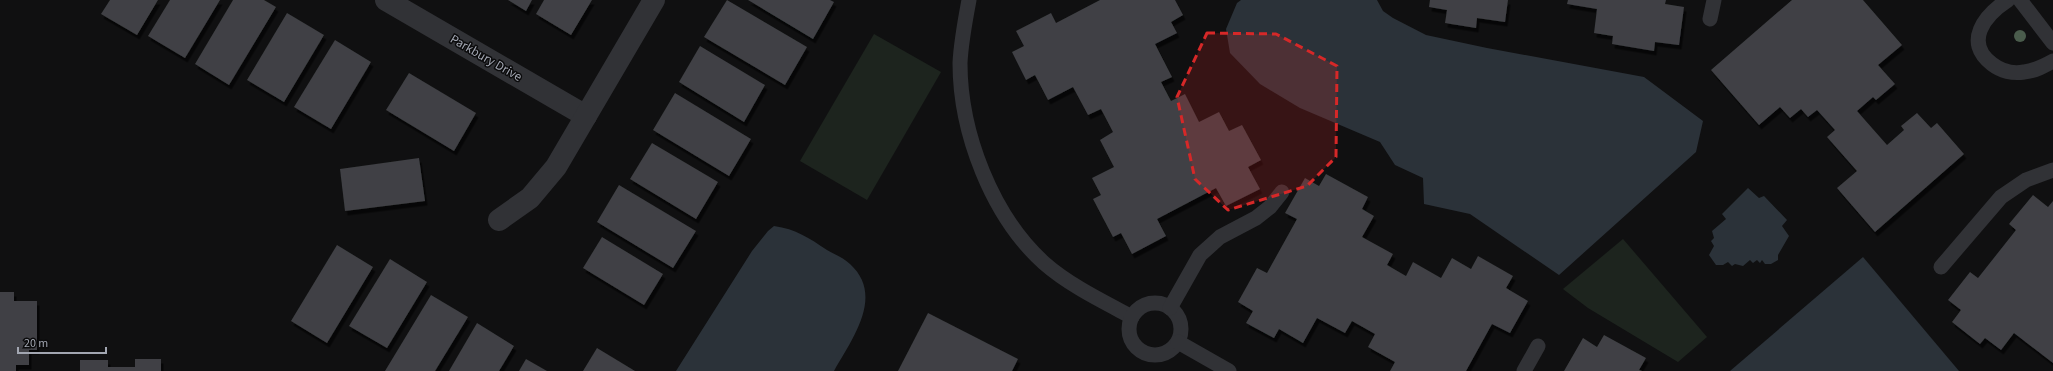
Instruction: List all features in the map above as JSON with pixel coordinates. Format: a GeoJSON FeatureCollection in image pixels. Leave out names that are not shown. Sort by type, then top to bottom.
{"type":"FeatureCollection","features":[{"type":"Feature","properties":{"kind":"street","name":"Parkbury Drive"},"geometry":{"type":"LineString","coordinates":[[386,0],[586,116]]}},
{"type":"Feature","properties":{"kind":"street"},"geometry":{"type":"LineString","coordinates":[[499,220],[530,198],[544,183],[586,116],[654,0]]}},
{"type":"Feature","properties":{"kind":"lane"},"geometry":{"type":"LineString","coordinates":[[969,0],[960,63],[964,103],[973,143],[989,187],[1013,229],[1045,263],[1085,291],[1132,317]]}},
{"type":"Feature","properties":{"kind":"lane"},"geometry":{"type":"LineString","coordinates":[[1710,19],[1714,0]]}},
{"type":"Feature","properties":{"kind":"lane"},"geometry":{"type":"LineString","coordinates":[[2008,0],[1996,8],[1984,21],[1979,34],[1978,46],[1984,58],[1995,67],[2010,72],[2025,72],[2039,68],[2053,61]]}},
{"type":"Feature","properties":{"kind":"lane"},"geometry":{"type":"LineString","coordinates":[[2020,0],[2052,41]]}},
{"type":"Feature","properties":{"kind":"lane"},"geometry":{"type":"LineString","coordinates":[[1941,267],[2001,197],[2026,180],[2053,170]]}},
{"type":"Feature","properties":{"kind":"lane"},"geometry":{"type":"LineString","coordinates":[[1170,308],[1200,255],[1220,237],[1256,218],[1270,207],[1282,192]]}},
{"type":"Feature","properties":{"kind":"lane"},"geometry":{"type":"LineString","coordinates":[[1153,303],[1161,304],[1170,308],[1180,319],[1181,335],[1173,349],[1165,354],[1156,356],[1139,350],[1131,339],[1129,326],[1132,317],[1144,306],[1153,303]]}},
{"type":"Feature","properties":{"kind":"lane"},"geometry":{"type":"LineString","coordinates":[[1178,342],[1229,371]]}},
{"type":"Feature","properties":{"kind":"lane"},"geometry":{"type":"LineString","coordinates":[[1524,371],[1538,346]]}},
{"type":"Feature","properties":{"kind":"highlighted area"},"geometry":{"type":"Polygon","coordinates":[[[1207,33],[1276,34],[1337,66],[1336,157],[1307,186],[1228,210],[1195,179],[1177,97],[1207,33]]]}},
{"type":"Feature","properties":{"kind":"shaded area"},"geometry":{"type":"Polygon","coordinates":[[[1241,0],[1377,0],[1383,11],[1393,18],[1426,35],[1487,48],[1644,77],[1703,121],[1696,152],[1559,275],[1470,214],[1424,204],[1423,178],[1395,165],[1380,142],[1300,108],[1260,84],[1230,53],[1226,29],[1237,3],[1241,0]]]}},
{"type":"Feature","properties":{"kind":"shaded area"},"geometry":{"type":"Polygon","coordinates":[[[874,34],[941,72],[867,200],[800,161],[874,34]]]}},
{"type":"Feature","properties":{"kind":"shaded area"},"geometry":{"type":"Polygon","coordinates":[[[1748,188],[1759,198],[1764,196],[1787,220],[1782,226],[1789,236],[1778,255],[1778,260],[1771,264],[1765,264],[1762,260],[1760,263],[1757,260],[1753,263],[1750,260],[1743,266],[1735,264],[1732,266],[1728,262],[1723,265],[1716,265],[1709,255],[1714,246],[1711,241],[1714,238],[1712,231],[1726,219],[1722,214],[1748,188]]]}},
{"type":"Feature","properties":{"kind":"shaded area"},"geometry":{"type":"Polygon","coordinates":[[[774,226],[789,229],[808,238],[848,262],[860,276],[865,290],[865,303],[862,318],[856,332],[834,371],[676,371],[752,251],[768,231],[774,226]]]}},
{"type":"Feature","properties":{"kind":"shaded area"},"geometry":{"type":"Polygon","coordinates":[[[1623,239],[1707,337],[1678,362],[1588,308],[1563,289],[1623,239]]]}},
{"type":"Feature","properties":{"kind":"shaded area"},"geometry":{"type":"Polygon","coordinates":[[[1863,257],[1959,371],[1730,371],[1863,257]]]}},
{"type":"Feature","properties":{"kind":"building"},"geometry":{"type":"Polygon","coordinates":[[[110,0],[158,0],[137,35],[101,14],[110,0]]]}},
{"type":"Feature","properties":{"kind":"building"},"geometry":{"type":"Polygon","coordinates":[[[170,0],[220,0],[185,58],[148,36],[170,0]]]}},
{"type":"Feature","properties":{"kind":"building"},"geometry":{"type":"Polygon","coordinates":[[[233,0],[264,0],[276,7],[229,85],[195,64],[233,0]]]}},
{"type":"Feature","properties":{"kind":"building"},"geometry":{"type":"Polygon","coordinates":[[[508,0],[532,0],[526,11],[508,0]]]}},
{"type":"Feature","properties":{"kind":"building"},"geometry":{"type":"Polygon","coordinates":[[[544,0],[592,0],[571,35],[536,14],[544,0]]]}},
{"type":"Feature","properties":{"kind":"building"},"geometry":{"type":"Polygon","coordinates":[[[727,0],[807,47],[785,85],[704,37],[727,0]]]}},
{"type":"Feature","properties":{"kind":"building"},"geometry":{"type":"Polygon","coordinates":[[[748,0],[830,0],[834,2],[813,39],[748,0]]]}},
{"type":"Feature","properties":{"kind":"building"},"geometry":{"type":"Polygon","coordinates":[[[1100,0],[1175,0],[1183,15],[1171,22],[1177,33],[1155,44],[1172,77],[1161,82],[1171,101],[1185,94],[1199,122],[1219,112],[1229,131],[1242,125],[1261,160],[1248,167],[1260,189],[1226,206],[1216,188],[1157,219],[1166,236],[1132,254],[1121,233],[1113,237],[1093,199],[1101,195],[1092,178],[1114,167],[1100,140],[1113,132],[1101,109],[1088,115],[1073,87],[1048,100],[1035,75],[1026,80],[1012,52],[1024,46],[1016,31],[1051,13],[1056,23],[1100,0]]]}},
{"type":"Feature","properties":{"kind":"building"},"geometry":{"type":"Polygon","coordinates":[[[1430,0],[1508,0],[1505,22],[1477,18],[1476,28],[1445,23],[1447,10],[1429,7],[1430,0]]]}},
{"type":"Feature","properties":{"kind":"building"},"geometry":{"type":"Polygon","coordinates":[[[1568,0],[1666,0],[1665,4],[1684,7],[1679,45],[1655,42],[1654,51],[1612,44],[1613,36],[1594,33],[1597,9],[1567,4],[1568,0]]]}},
{"type":"Feature","properties":{"kind":"building"},"geometry":{"type":"Polygon","coordinates":[[[1792,0],[1863,0],[1902,45],[1878,65],[1895,84],[1876,100],[1873,97],[1857,111],[1887,145],[1904,130],[1901,126],[1917,113],[1931,128],[1937,123],[1964,154],[1875,232],[1837,188],[1857,171],[1827,137],[1835,130],[1817,110],[1808,117],[1801,109],[1790,118],[1780,107],[1759,125],[1711,70],[1792,0]]]}},
{"type":"Feature","properties":{"kind":"building"},"geometry":{"type":"Polygon","coordinates":[[[287,13],[324,35],[284,102],[247,80],[287,13]]]}},
{"type":"Feature","properties":{"kind":"building"},"geometry":{"type":"Polygon","coordinates":[[[335,40],[371,62],[331,129],[294,107],[335,40]]]}},
{"type":"Feature","properties":{"kind":"building"},"geometry":{"type":"Polygon","coordinates":[[[700,46],[765,85],[744,122],[679,82],[700,46]]]}},
{"type":"Feature","properties":{"kind":"building"},"geometry":{"type":"Polygon","coordinates":[[[409,73],[476,113],[454,151],[386,110],[409,73]]]}},
{"type":"Feature","properties":{"kind":"building"},"geometry":{"type":"Polygon","coordinates":[[[675,93],[751,139],[729,176],[653,130],[675,93]]]}},
{"type":"Feature","properties":{"kind":"building"},"geometry":{"type":"Polygon","coordinates":[[[652,143],[718,182],[696,219],[630,179],[652,143]]]}},
{"type":"Feature","properties":{"kind":"building"},"geometry":{"type":"Polygon","coordinates":[[[419,158],[425,201],[345,211],[340,169],[419,158]]]}},
{"type":"Feature","properties":{"kind":"building"},"geometry":{"type":"Polygon","coordinates":[[[1326,174],[1368,197],[1362,209],[1374,216],[1362,237],[1393,254],[1387,265],[1406,276],[1413,262],[1441,278],[1452,258],[1471,269],[1478,256],[1513,276],[1506,288],[1528,301],[1510,333],[1492,324],[1466,371],[1390,371],[1395,362],[1368,347],[1375,334],[1352,321],[1345,333],[1317,318],[1303,343],[1279,329],[1274,338],[1246,323],[1253,311],[1238,302],[1257,268],[1267,273],[1297,219],[1285,213],[1305,178],[1319,186],[1326,174]]]}},
{"type":"Feature","properties":{"kind":"building"},"geometry":{"type":"Polygon","coordinates":[[[619,185],[696,231],[673,268],[597,222],[619,185]]]}},
{"type":"Feature","properties":{"kind":"building"},"geometry":{"type":"Polygon","coordinates":[[[2033,195],[2048,207],[2053,201],[2053,363],[2014,333],[2001,350],[1985,338],[1980,344],[1952,322],[1961,310],[1948,300],[1970,272],[1978,278],[2016,230],[2009,224],[2033,195]]]}},
{"type":"Feature","properties":{"kind":"building"},"geometry":{"type":"Polygon","coordinates":[[[602,237],[663,274],[644,305],[583,268],[602,237]]]}},
{"type":"Feature","properties":{"kind":"building"},"geometry":{"type":"Polygon","coordinates":[[[337,245],[373,267],[327,343],[291,321],[337,245]]]}},
{"type":"Feature","properties":{"kind":"building"},"geometry":{"type":"Polygon","coordinates":[[[390,259],[427,282],[387,348],[349,326],[390,259]]]}},
{"type":"Feature","properties":{"kind":"building"},"geometry":{"type":"Polygon","coordinates":[[[0,292],[14,292],[14,301],[37,301],[37,350],[29,350],[29,365],[16,365],[16,371],[0,371],[0,292]]]}},
{"type":"Feature","properties":{"kind":"building"},"geometry":{"type":"Polygon","coordinates":[[[431,295],[468,317],[435,371],[385,371],[431,295]]]}},
{"type":"Feature","properties":{"kind":"building"},"geometry":{"type":"Polygon","coordinates":[[[928,313],[1018,359],[1012,371],[898,371],[928,313]]]}},
{"type":"Feature","properties":{"kind":"building"},"geometry":{"type":"Polygon","coordinates":[[[477,323],[514,346],[499,371],[449,371],[477,323]]]}},
{"type":"Feature","properties":{"kind":"building"},"geometry":{"type":"Polygon","coordinates":[[[1604,335],[1646,358],[1639,370],[1642,371],[1564,371],[1583,338],[1597,347],[1604,335]]]}},
{"type":"Feature","properties":{"kind":"building"},"geometry":{"type":"Polygon","coordinates":[[[597,348],[635,371],[583,371],[597,348]]]}},
{"type":"Feature","properties":{"kind":"building"},"geometry":{"type":"Polygon","coordinates":[[[135,359],[161,359],[161,371],[80,371],[80,360],[108,360],[108,367],[135,367],[135,359]]]}},
{"type":"Feature","properties":{"kind":"building"},"geometry":{"type":"Polygon","coordinates":[[[526,359],[547,371],[519,371],[526,359]]]}}]}
